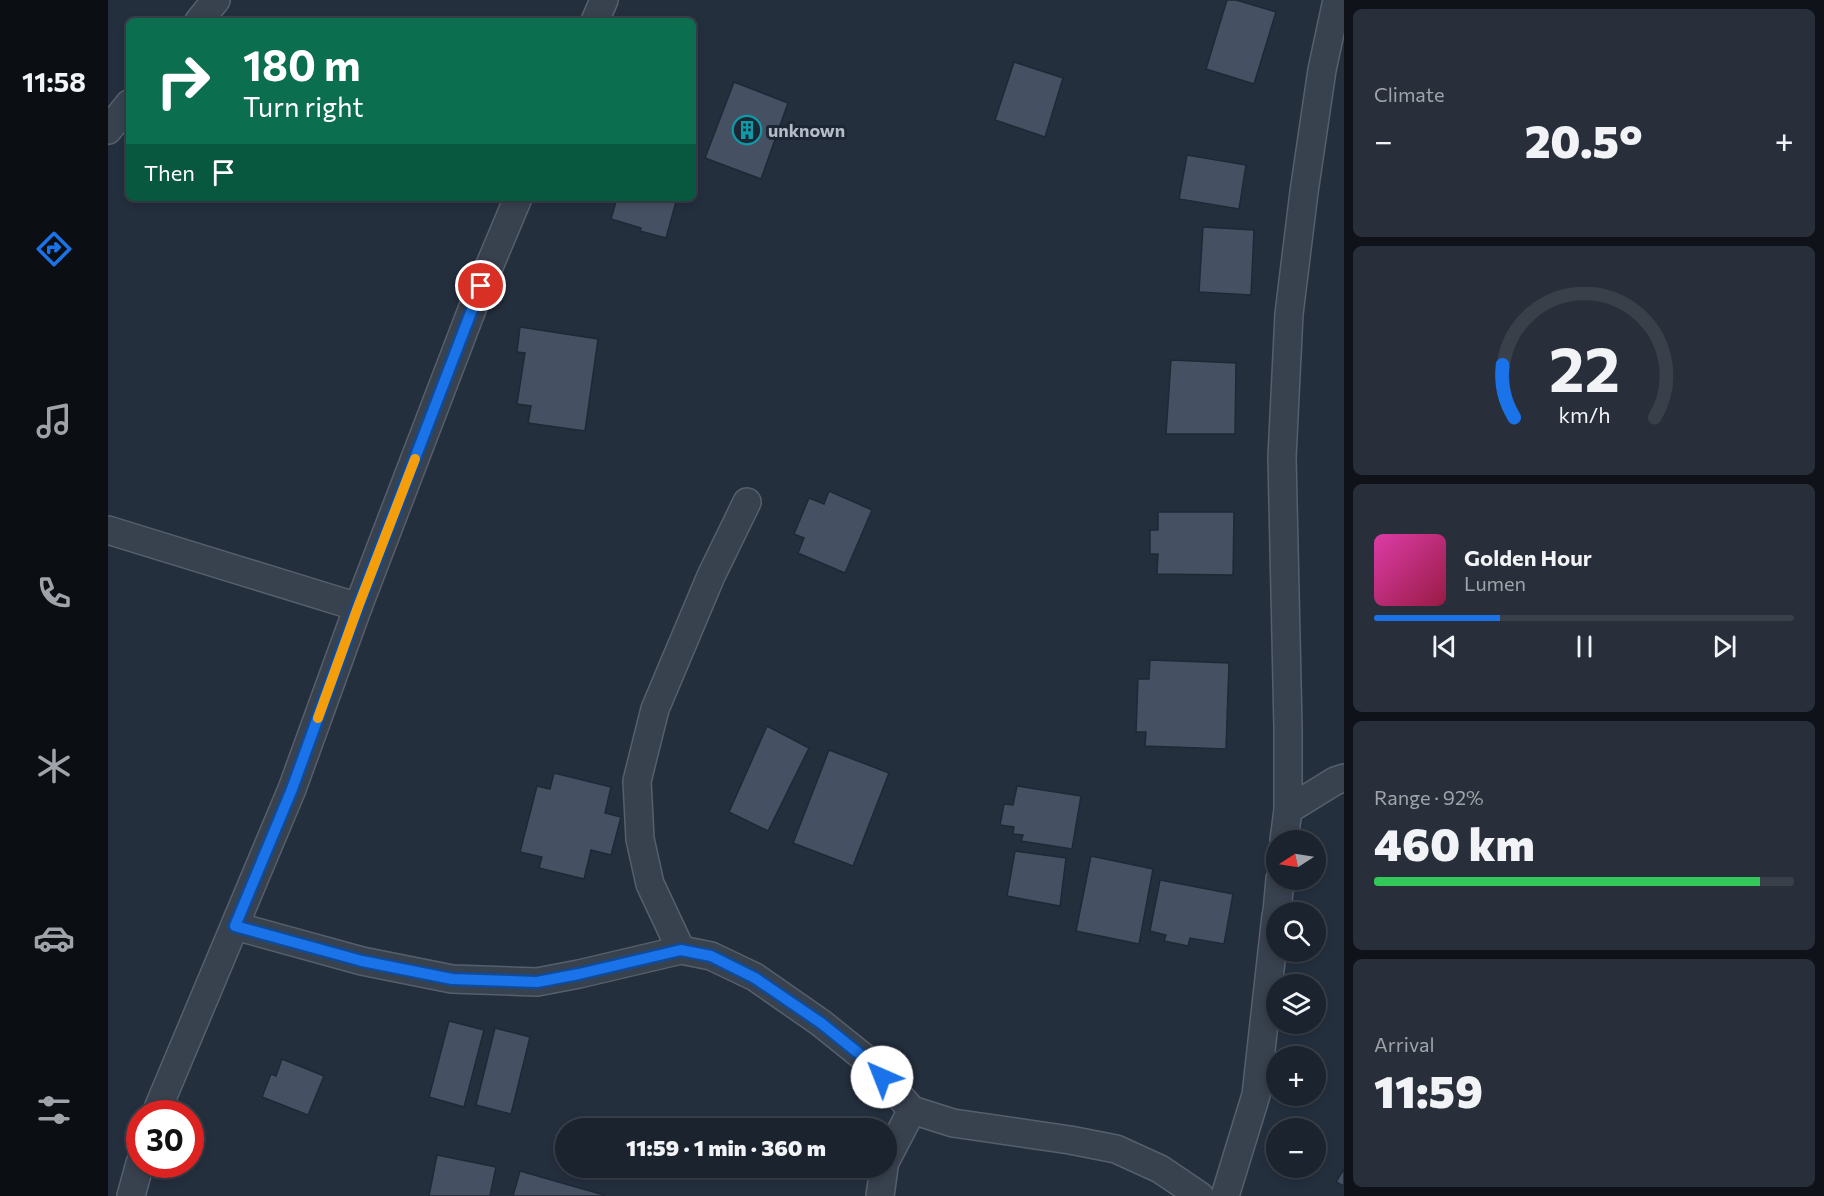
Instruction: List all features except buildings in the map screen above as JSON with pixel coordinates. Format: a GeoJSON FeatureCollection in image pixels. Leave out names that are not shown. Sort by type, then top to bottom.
{"type":"FeatureCollection","features":[{"type":"Feature","properties":{"kind":"street"},"geometry":{"type":"LineString","coordinates":[[201,18],[216,0]]}},
{"type":"Feature","properties":{"kind":"street"},"geometry":{"type":"LineString","coordinates":[[596,18],[604,0]]}},
{"type":"Feature","properties":{"kind":"street"},"geometry":{"type":"LineString","coordinates":[[1285,830],[1288,810],[1282,457],[1289,315],[1322,70],[1337,0]]}},
{"type":"Feature","properties":{"kind":"street"},"geometry":{"type":"LineString","coordinates":[[108,130],[126,108]]}},
{"type":"Feature","properties":{"kind":"street"},"geometry":{"type":"LineString","coordinates":[[161,1100],[292,789],[358,607],[481,286],[517,201]]}},
{"type":"Feature","properties":{"kind":"street"},"geometry":{"type":"LineString","coordinates":[[681,950],[650,884],[640,839],[637,781],[655,709],[711,576],[747,502]]}},
{"type":"Feature","properties":{"kind":"street"},"geometry":{"type":"LineString","coordinates":[[108,530],[358,607]]}},
{"type":"Feature","properties":{"kind":"street"},"geometry":{"type":"LineString","coordinates":[[1288,810],[1335,781],[1344,778]]}},
{"type":"Feature","properties":{"kind":"street"},"geometry":{"type":"LineString","coordinates":[[235,926],[362,961],[452,979],[537,982],[681,950],[711,956],[764,984],[821,1023],[867,1060],[912,1110],[953,1123],[1116,1149],[1160,1169],[1200,1196]]}},
{"type":"Feature","properties":{"kind":"street"},"geometry":{"type":"LineString","coordinates":[[1225,1196],[1256,1095],[1271,962]]}},
{"type":"Feature","properties":{"kind":"street"},"geometry":{"type":"LineString","coordinates":[[897,1139],[912,1110]]}},
{"type":"Feature","properties":{"kind":"street"},"geometry":{"type":"LineString","coordinates":[[131,1196],[136,1178]]}},
{"type":"Feature","properties":{"kind":"street"},"geometry":{"type":"LineString","coordinates":[[880,1196],[882,1178]]}},
{"type":"Feature","properties":{"kind":"slow traffic"},"geometry":{"type":"LineString","coordinates":[[318,718],[415,459]]}},
{"type":"Feature","properties":{"kind":"place","name":"unknown"},"geometry":{"type":"Point","coordinates":[747,130]}},
{"type":"Feature","properties":{"kind":"route"},"geometry":{"type":"LineString","coordinates":[[481,286],[358,607],[292,789],[235,926],[362,961],[452,979],[537,982],[681,950],[711,956],[755,978],[821,1023],[867,1060],[882,1077]]}}]}
